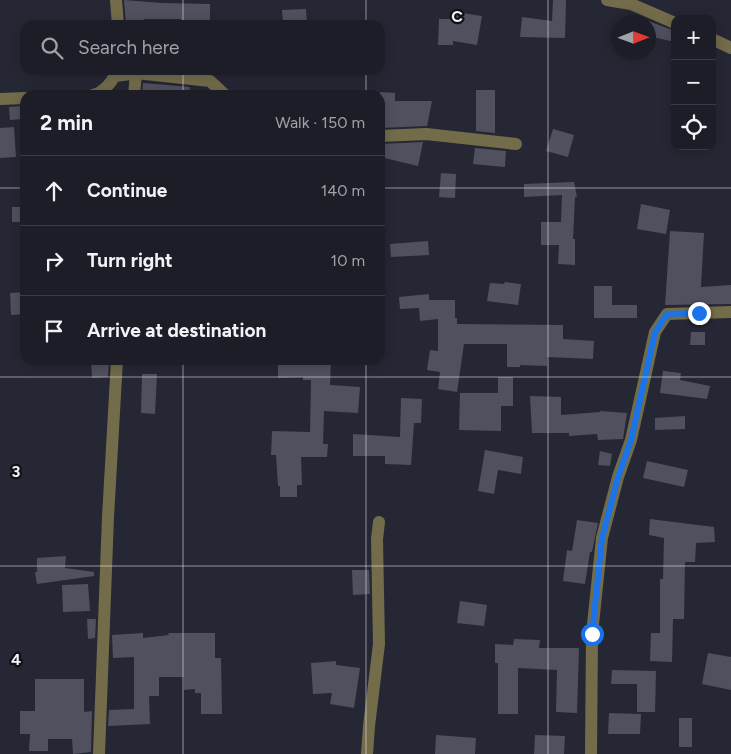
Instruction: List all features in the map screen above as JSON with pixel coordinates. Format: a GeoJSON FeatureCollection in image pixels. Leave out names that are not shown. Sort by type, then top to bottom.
{"type":"FeatureCollection","features":[{"type":"Feature","properties":{"kind":"street"},"geometry":{"type":"LineString","coordinates":[[116,0],[118,20]]}},
{"type":"Feature","properties":{"kind":"street"},"geometry":{"type":"LineString","coordinates":[[607,0],[631,4],[671,21]]}},
{"type":"Feature","properties":{"kind":"street"},"geometry":{"type":"LineString","coordinates":[[716,42],[731,48]]}},
{"type":"Feature","properties":{"kind":"street"},"geometry":{"type":"LineString","coordinates":[[102,90],[114,75]]}},
{"type":"Feature","properties":{"kind":"street"},"geometry":{"type":"LineString","coordinates":[[134,90],[136,75]]}},
{"type":"Feature","properties":{"kind":"street"},"geometry":{"type":"LineString","coordinates":[[154,75],[210,81],[220,90]]}},
{"type":"Feature","properties":{"kind":"street"},"geometry":{"type":"LineString","coordinates":[[0,99],[20,98]]}},
{"type":"Feature","properties":{"kind":"street"},"geometry":{"type":"LineString","coordinates":[[385,136],[426,134],[516,144]]}},
{"type":"Feature","properties":{"kind":"street"},"geometry":{"type":"LineString","coordinates":[[592,754],[592,634],[602,538],[618,477],[631,440],[655,332],[667,314],[731,312]]}},
{"type":"Feature","properties":{"kind":"street"},"geometry":{"type":"LineString","coordinates":[[99,754],[107,527],[117,365]]}},
{"type":"Feature","properties":{"kind":"street"},"geometry":{"type":"LineString","coordinates":[[367,754],[379,644],[377,539],[379,522]]}},
{"type":"Feature","properties":{"kind":"building"},"geometry":{"type":"Polygon","coordinates":[[[124,0],[210,4],[210,20],[126,20],[124,0]]]}},
{"type":"Feature","properties":{"kind":"building"},"geometry":{"type":"Polygon","coordinates":[[[553,0],[566,0],[565,38],[520,37],[522,17],[552,21],[553,0]]]}},
{"type":"Feature","properties":{"kind":"building"},"geometry":{"type":"Polygon","coordinates":[[[306,9],[307,20],[283,20],[282,10],[306,9]]]}},
{"type":"Feature","properties":{"kind":"building"},"geometry":{"type":"Polygon","coordinates":[[[456,12],[482,16],[477,45],[453,41],[453,45],[438,45],[439,19],[455,19],[456,12]]]}},
{"type":"Feature","properties":{"kind":"building"},"geometry":{"type":"Polygon","coordinates":[[[656,24],[671,30],[671,41],[656,38],[656,24]]]}},
{"type":"Feature","properties":{"kind":"building"},"geometry":{"type":"Polygon","coordinates":[[[143,83],[190,87],[190,90],[142,90],[143,83]]]}},
{"type":"Feature","properties":{"kind":"building"},"geometry":{"type":"Polygon","coordinates":[[[476,90],[495,90],[495,133],[476,131],[476,90]]]}},
{"type":"Feature","properties":{"kind":"building"},"geometry":{"type":"Polygon","coordinates":[[[385,92],[395,93],[395,101],[432,101],[427,126],[385,128],[385,92]]]}},
{"type":"Feature","properties":{"kind":"building"},"geometry":{"type":"Polygon","coordinates":[[[20,106],[20,119],[10,120],[9,107],[20,106]]]}},
{"type":"Feature","properties":{"kind":"building"},"geometry":{"type":"Polygon","coordinates":[[[14,127],[16,157],[0,158],[0,128],[14,127]]]}},
{"type":"Feature","properties":{"kind":"building"},"geometry":{"type":"Polygon","coordinates":[[[553,129],[574,135],[568,157],[546,151],[553,129]]]}},
{"type":"Feature","properties":{"kind":"building"},"geometry":{"type":"Polygon","coordinates":[[[423,142],[418,166],[385,158],[385,144],[423,142]]]}},
{"type":"Feature","properties":{"kind":"building"},"geometry":{"type":"Polygon","coordinates":[[[475,148],[506,151],[505,167],[473,164],[475,148]]]}},
{"type":"Feature","properties":{"kind":"building"},"geometry":{"type":"Polygon","coordinates":[[[441,173],[456,174],[455,198],[439,197],[441,173]]]}},
{"type":"Feature","properties":{"kind":"building"},"geometry":{"type":"Polygon","coordinates":[[[574,182],[577,197],[575,197],[573,239],[575,239],[575,265],[558,264],[559,245],[541,245],[541,222],[561,222],[562,195],[524,197],[524,184],[574,182]]]}},
{"type":"Feature","properties":{"kind":"building"},"geometry":{"type":"Polygon","coordinates":[[[641,204],[670,210],[666,234],[637,229],[641,204]]]}},
{"type":"Feature","properties":{"kind":"building"},"geometry":{"type":"Polygon","coordinates":[[[12,207],[20,207],[20,222],[12,222],[12,207]]]}},
{"type":"Feature","properties":{"kind":"building"},"geometry":{"type":"Polygon","coordinates":[[[670,231],[704,233],[701,287],[731,285],[731,304],[665,305],[670,231]]]}},
{"type":"Feature","properties":{"kind":"building"},"geometry":{"type":"Polygon","coordinates":[[[428,241],[429,255],[391,257],[390,244],[428,241]]]}},
{"type":"Feature","properties":{"kind":"building"},"geometry":{"type":"Polygon","coordinates":[[[505,282],[521,284],[518,305],[487,301],[490,283],[504,284],[505,282]]]}},
{"type":"Feature","properties":{"kind":"building"},"geometry":{"type":"Polygon","coordinates":[[[594,286],[612,286],[612,305],[637,305],[637,318],[594,318],[594,286]]]}},
{"type":"Feature","properties":{"kind":"building"},"geometry":{"type":"Polygon","coordinates":[[[20,292],[20,314],[11,315],[10,293],[20,292]]]}},
{"type":"Feature","properties":{"kind":"building"},"geometry":{"type":"Polygon","coordinates":[[[429,294],[429,300],[455,300],[457,324],[563,325],[563,339],[594,341],[593,359],[547,357],[547,366],[520,365],[520,367],[507,367],[507,344],[464,344],[457,392],[438,389],[440,372],[427,370],[430,350],[438,351],[438,319],[420,321],[419,308],[400,309],[399,297],[429,294]]]}},
{"type":"Feature","properties":{"kind":"building"},"geometry":{"type":"Polygon","coordinates":[[[691,332],[705,332],[705,345],[690,345],[691,332]]]}},
{"type":"Feature","properties":{"kind":"building"},"geometry":{"type":"Polygon","coordinates":[[[91,365],[109,365],[108,377],[92,378],[91,365]]]}},
{"type":"Feature","properties":{"kind":"building"},"geometry":{"type":"Polygon","coordinates":[[[278,365],[331,365],[330,385],[360,387],[358,413],[324,411],[323,444],[328,444],[327,457],[301,457],[302,485],[297,485],[297,497],[280,497],[276,455],[271,455],[272,431],[310,432],[311,380],[303,380],[303,377],[278,378],[278,365]]]}},
{"type":"Feature","properties":{"kind":"building"},"geometry":{"type":"Polygon","coordinates":[[[663,371],[681,373],[680,380],[710,386],[707,399],[660,393],[663,371]]]}},
{"type":"Feature","properties":{"kind":"building"},"geometry":{"type":"Polygon","coordinates":[[[142,374],[157,374],[155,414],[141,413],[142,374]]]}},
{"type":"Feature","properties":{"kind":"building"},"geometry":{"type":"Polygon","coordinates":[[[498,377],[513,377],[513,406],[501,406],[501,431],[459,430],[460,393],[498,393],[498,377]]]}},
{"type":"Feature","properties":{"kind":"building"},"geometry":{"type":"Polygon","coordinates":[[[530,396],[561,397],[561,415],[600,411],[627,413],[623,439],[598,440],[597,434],[569,436],[569,433],[532,433],[530,396]]]}},
{"type":"Feature","properties":{"kind":"building"},"geometry":{"type":"Polygon","coordinates":[[[401,398],[422,399],[421,423],[414,423],[411,465],[385,464],[385,456],[353,456],[353,434],[400,437],[401,398]]]}},
{"type":"Feature","properties":{"kind":"building"},"geometry":{"type":"Polygon","coordinates":[[[685,416],[685,429],[655,430],[655,418],[685,416]]]}},
{"type":"Feature","properties":{"kind":"building"},"geometry":{"type":"Polygon","coordinates":[[[485,450],[523,457],[521,474],[498,470],[494,494],[478,491],[485,450]]]}},
{"type":"Feature","properties":{"kind":"building"},"geometry":{"type":"Polygon","coordinates":[[[600,451],[612,454],[610,466],[598,465],[600,451]]]}},
{"type":"Feature","properties":{"kind":"building"},"geometry":{"type":"Polygon","coordinates":[[[647,461],[688,470],[684,487],[643,478],[647,461]]]}},
{"type":"Feature","properties":{"kind":"building"},"geometry":{"type":"Polygon","coordinates":[[[650,519],[714,527],[715,542],[696,543],[695,562],[685,562],[684,619],[673,619],[672,662],[650,661],[651,633],[660,633],[660,579],[663,579],[664,538],[649,535],[650,519]]]}},
{"type":"Feature","properties":{"kind":"building"},"geometry":{"type":"Polygon","coordinates":[[[577,520],[598,523],[592,552],[590,552],[585,584],[563,581],[567,550],[572,551],[577,520]]]}},
{"type":"Feature","properties":{"kind":"building"},"geometry":{"type":"Polygon","coordinates":[[[66,556],[65,568],[94,572],[94,576],[37,584],[35,572],[37,572],[37,558],[66,556]]]}},
{"type":"Feature","properties":{"kind":"building"},"geometry":{"type":"Polygon","coordinates":[[[352,570],[369,570],[370,594],[353,595],[352,570]]]}},
{"type":"Feature","properties":{"kind":"building"},"geometry":{"type":"Polygon","coordinates":[[[88,584],[90,611],[63,612],[62,585],[88,584]]]}},
{"type":"Feature","properties":{"kind":"building"},"geometry":{"type":"Polygon","coordinates":[[[460,601],[487,605],[484,626],[457,623],[460,601]]]}},
{"type":"Feature","properties":{"kind":"building"},"geometry":{"type":"Polygon","coordinates":[[[87,619],[96,619],[95,638],[88,639],[87,619]]]}},
{"type":"Feature","properties":{"kind":"building"},"geometry":{"type":"Polygon","coordinates":[[[143,633],[143,638],[169,635],[168,633],[215,633],[215,658],[221,658],[222,714],[201,714],[201,693],[195,693],[195,689],[184,690],[184,677],[159,677],[159,696],[149,696],[150,724],[108,726],[109,710],[134,709],[134,657],[113,658],[112,635],[143,633]]]}},
{"type":"Feature","properties":{"kind":"building"},"geometry":{"type":"Polygon","coordinates":[[[514,639],[540,640],[539,648],[579,648],[577,713],[556,712],[557,670],[518,668],[518,714],[498,714],[498,663],[495,663],[495,644],[513,645],[514,639]]]}},
{"type":"Feature","properties":{"kind":"building"},"geometry":{"type":"Polygon","coordinates":[[[708,653],[731,657],[731,690],[702,684],[708,653]]]}},
{"type":"Feature","properties":{"kind":"building"},"geometry":{"type":"Polygon","coordinates":[[[336,661],[336,665],[360,668],[354,708],[330,704],[332,693],[313,694],[311,663],[336,661]]]}},
{"type":"Feature","properties":{"kind":"building"},"geometry":{"type":"Polygon","coordinates":[[[612,670],[656,671],[655,712],[637,712],[637,684],[611,684],[612,670]]]}},
{"type":"Feature","properties":{"kind":"building"},"geometry":{"type":"Polygon","coordinates":[[[35,679],[84,679],[84,712],[92,711],[91,752],[73,754],[72,739],[48,739],[48,751],[29,751],[30,734],[20,734],[20,711],[35,711],[35,679]]]}},
{"type":"Feature","properties":{"kind":"building"},"geometry":{"type":"Polygon","coordinates":[[[609,713],[641,714],[640,734],[608,734],[609,713]]]}},
{"type":"Feature","properties":{"kind":"building"},"geometry":{"type":"Polygon","coordinates":[[[679,718],[692,718],[692,747],[679,747],[679,718]]]}},
{"type":"Feature","properties":{"kind":"building"},"geometry":{"type":"Polygon","coordinates":[[[436,735],[476,738],[475,754],[435,754],[436,735]]]}},
{"type":"Feature","properties":{"kind":"building"},"geometry":{"type":"Polygon","coordinates":[[[535,735],[565,736],[564,754],[534,754],[535,735]]]}},
{"type":"Feature","properties":{"kind":"route"},"geometry":{"type":"LineString","coordinates":[[592,634],[602,538],[618,477],[631,440],[655,332],[667,314],[699,313]]}}]}
